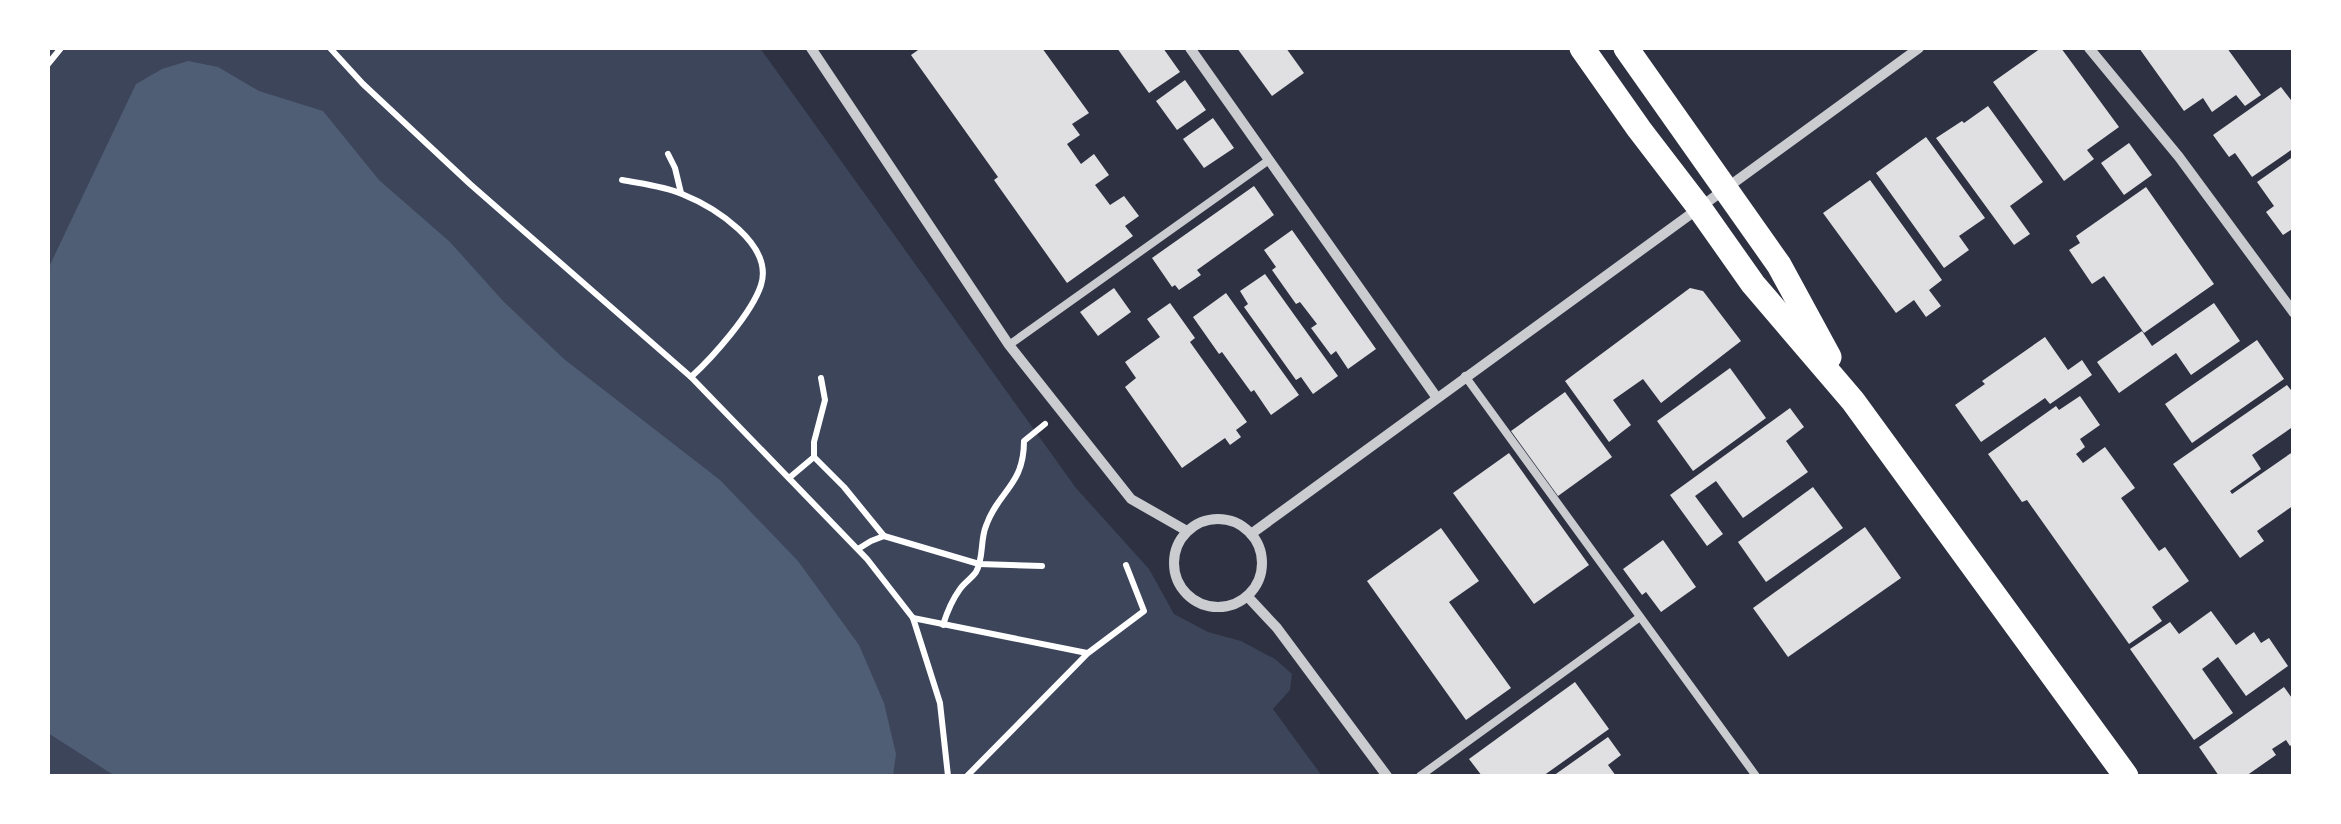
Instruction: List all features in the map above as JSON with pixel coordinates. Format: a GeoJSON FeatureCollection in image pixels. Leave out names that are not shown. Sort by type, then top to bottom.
{"type":"FeatureCollection","features":[{"type":"Feature","properties":{"kind":"main road"},"geometry":{"type":"LineString","coordinates":[[1582,48],[1753,284],[1853,400],[2126,776]]}},
{"type":"Feature","properties":{"kind":"main road"},"geometry":{"type":"LineString","coordinates":[[1626,48],[1780,264],[1853,400]]}},
{"type":"Feature","properties":{"kind":"street"},"geometry":{"type":"LineString","coordinates":[[811,48],[1009,345],[1132,499],[1188,531]]}},
{"type":"Feature","properties":{"kind":"street"},"geometry":{"type":"LineString","coordinates":[[1190,48],[1436,398]]}},
{"type":"Feature","properties":{"kind":"street"},"geometry":{"type":"LineString","coordinates":[[1251,534],[1918,48]]}},
{"type":"Feature","properties":{"kind":"street"},"geometry":{"type":"LineString","coordinates":[[2090,48],[2180,157],[2294,313]]}},
{"type":"Feature","properties":{"kind":"street"},"geometry":{"type":"LineString","coordinates":[[1215,519],[1234,522],[1251,534],[1262,561],[1259,580],[1248,597],[1216,608],[1204,606],[1185,594],[1174,573],[1173,561],[1175,550],[1188,531],[1196,524],[1215,519]]}},
{"type":"Feature","properties":{"kind":"street"},"geometry":{"type":"LineString","coordinates":[[1248,597],[1277,628],[1387,776]]}},
{"type":"Feature","properties":{"kind":"lane"},"geometry":{"type":"LineString","coordinates":[[1009,345],[1269,160]]}},
{"type":"Feature","properties":{"kind":"lane"},"geometry":{"type":"LineString","coordinates":[[1466,376],[1756,776]]}},
{"type":"Feature","properties":{"kind":"lane"},"geometry":{"type":"LineString","coordinates":[[1420,776],[1640,617]]}},
{"type":"Feature","properties":{"kind":"path"},"geometry":{"type":"LineString","coordinates":[[48,64],[61,48]]}},
{"type":"Feature","properties":{"kind":"path"},"geometry":{"type":"LineString","coordinates":[[330,48],[470,184],[691,376],[858,549],[912,618],[940,703],[948,776]]}},
{"type":"Feature","properties":{"kind":"path"},"geometry":{"type":"LineString","coordinates":[[668,154],[682,194]]}},
{"type":"Feature","properties":{"kind":"path"},"geometry":{"type":"LineString","coordinates":[[622,180],[655,185],[709,207],[738,228],[758,252],[762,284],[749,308],[709,360],[691,376]]}},
{"type":"Feature","properties":{"kind":"path"},"geometry":{"type":"LineString","coordinates":[[821,378],[825,400],[814,457],[884,536]]}},
{"type":"Feature","properties":{"kind":"path"},"geometry":{"type":"LineString","coordinates":[[943,625],[948,607],[975,574],[984,528],[1014,482],[1024,456],[1024,441],[1062,411]]}},
{"type":"Feature","properties":{"kind":"path"},"geometry":{"type":"LineString","coordinates":[[789,478],[814,457]]}},
{"type":"Feature","properties":{"kind":"path"},"geometry":{"type":"LineString","coordinates":[[858,549],[884,536],[979,564],[1042,566]]}},
{"type":"Feature","properties":{"kind":"path"},"geometry":{"type":"LineString","coordinates":[[967,776],[1088,653],[1144,612],[1126,566]]}},
{"type":"Feature","properties":{"kind":"path"},"geometry":{"type":"LineString","coordinates":[[912,618],[1088,653]]}},
{"type":"Feature","properties":{"kind":"shaded area"},"geometry":{"type":"Polygon","coordinates":[[[48,48],[760,48],[1076,488],[1149,569],[1174,614],[1208,632],[1241,641],[1275,659],[1292,674],[1290,690],[1273,709],[1322,776],[48,776],[48,48]]]}},
{"type":"Feature","properties":{"kind":"shaded area"},"geometry":{"type":"Polygon","coordinates":[[[188,61],[218,67],[259,91],[323,111],[379,180],[450,242],[504,302],[564,359],[720,480],[798,561],[859,645],[884,703],[896,754],[893,776],[115,776],[48,733],[48,269],[136,84],[162,69],[188,61]]]}},
{"type":"Feature","properties":{"kind":"building"},"geometry":{"type":"Polygon","coordinates":[[[921,48],[1042,48],[1089,113],[1072,124],[1080,135],[1067,144],[1081,164],[1094,154],[1109,175],[1095,185],[1110,205],[1124,196],[1139,216],[1125,226],[1133,236],[1067,283],[911,55],[921,48]]]}},
{"type":"Feature","properties":{"kind":"building"},"geometry":{"type":"Polygon","coordinates":[[[1117,48],[1163,48],[1180,72],[1149,93],[1117,48]]]}},
{"type":"Feature","properties":{"kind":"building"},"geometry":{"type":"Polygon","coordinates":[[[1237,48],[1286,48],[1304,73],[1272,96],[1237,48]]]}},
{"type":"Feature","properties":{"kind":"building"},"geometry":{"type":"Polygon","coordinates":[[[2041,48],[2061,48],[2119,127],[2087,150],[2094,159],[2064,181],[1993,82],[2041,48]]]}},
{"type":"Feature","properties":{"kind":"building"},"geometry":{"type":"Polygon","coordinates":[[[2139,48],[2227,48],[2261,95],[2245,106],[2236,95],[2212,112],[2203,98],[2184,111],[2139,48]]]}},
{"type":"Feature","properties":{"kind":"building"},"geometry":{"type":"Polygon","coordinates":[[[1185,80],[1206,110],[1177,130],[1156,101],[1185,80]]]}},
{"type":"Feature","properties":{"kind":"building"},"geometry":{"type":"Polygon","coordinates":[[[2281,87],[2294,104],[2294,148],[2252,177],[2235,153],[2229,157],[2213,135],[2281,87]]]}},
{"type":"Feature","properties":{"kind":"building"},"geometry":{"type":"Polygon","coordinates":[[[1988,106],[2043,182],[2010,206],[2030,234],[2014,245],[1936,138],[1988,106]]]}},
{"type":"Feature","properties":{"kind":"building"},"geometry":{"type":"Polygon","coordinates":[[[1213,118],[1234,148],[1204,168],[1183,139],[1213,118]]]}},
{"type":"Feature","properties":{"kind":"building"},"geometry":{"type":"Polygon","coordinates":[[[1926,137],[1985,218],[1959,236],[1969,250],[1944,268],[1876,173],[1926,137]]]}},
{"type":"Feature","properties":{"kind":"building"},"geometry":{"type":"Polygon","coordinates":[[[2129,143],[2152,175],[2124,195],[2101,163],[2129,143]]]}},
{"type":"Feature","properties":{"kind":"building"},"geometry":{"type":"Polygon","coordinates":[[[2294,156],[2294,228],[2283,235],[2266,212],[2274,206],[2257,182],[2294,156]]]}},
{"type":"Feature","properties":{"kind":"building"},"geometry":{"type":"Polygon","coordinates":[[[1870,180],[1942,280],[1929,290],[1941,306],[1926,317],[1914,300],[1896,313],[1823,213],[1870,180]]]}},
{"type":"Feature","properties":{"kind":"building"},"geometry":{"type":"Polygon","coordinates":[[[1254,186],[1274,215],[1197,270],[1201,275],[1179,290],[1175,285],[1172,287],[1152,258],[1254,186]]]}},
{"type":"Feature","properties":{"kind":"building"},"geometry":{"type":"Polygon","coordinates":[[[2146,187],[2214,284],[2144,333],[2104,276],[2092,284],[2069,250],[2080,243],[2076,236],[2146,187]]]}},
{"type":"Feature","properties":{"kind":"building"},"geometry":{"type":"Polygon","coordinates":[[[1292,230],[1376,349],[1348,369],[1336,351],[1331,355],[1311,328],[1317,324],[1300,302],[1296,304],[1272,270],[1276,267],[1264,250],[1292,230]]]}},
{"type":"Feature","properties":{"kind":"building"},"geometry":{"type":"Polygon","coordinates":[[[1265,274],[1338,376],[1313,394],[1301,377],[1296,380],[1244,307],[1248,304],[1240,291],[1265,274]]]}},
{"type":"Feature","properties":{"kind":"building"},"geometry":{"type":"Polygon","coordinates":[[[1114,288],[1131,312],[1098,336],[1080,312],[1114,288]]]}},
{"type":"Feature","properties":{"kind":"building"},"geometry":{"type":"Polygon","coordinates":[[[1690,288],[1703,291],[1741,341],[1661,403],[1643,379],[1613,400],[1631,425],[1609,442],[1565,381],[1690,288]]]}},
{"type":"Feature","properties":{"kind":"building"},"geometry":{"type":"Polygon","coordinates":[[[1226,293],[1299,395],[1271,415],[1193,317],[1226,293]]]}},
{"type":"Feature","properties":{"kind":"building"},"geometry":{"type":"Polygon","coordinates":[[[1170,303],[1195,338],[1190,342],[1247,422],[1236,430],[1241,437],[1230,445],[1225,438],[1182,468],[1125,387],[1136,378],[1125,362],[1160,337],[1147,319],[1170,303]]]}},
{"type":"Feature","properties":{"kind":"building"},"geometry":{"type":"Polygon","coordinates":[[[2214,303],[2240,341],[2191,375],[2176,353],[2119,393],[2097,362],[2142,331],[2152,346],[2214,303]]]}},
{"type":"Feature","properties":{"kind":"building"},"geometry":{"type":"Polygon","coordinates":[[[2045,337],[2068,370],[2082,360],[2092,375],[2050,404],[2045,398],[1981,442],[1955,405],[2045,337]]]}},
{"type":"Feature","properties":{"kind":"building"},"geometry":{"type":"Polygon","coordinates":[[[2257,340],[2284,379],[2192,443],[2165,404],[2257,340]]]}},
{"type":"Feature","properties":{"kind":"building"},"geometry":{"type":"Polygon","coordinates":[[[1730,368],[1766,418],[1693,471],[1657,421],[1730,368]]]}},
{"type":"Feature","properties":{"kind":"building"},"geometry":{"type":"Polygon","coordinates":[[[2287,385],[2294,394],[2294,426],[2252,455],[2261,469],[2230,491],[2232,494],[2294,451],[2294,505],[2257,531],[2264,541],[2240,558],[2173,464],[2287,385]]]}},
{"type":"Feature","properties":{"kind":"building"},"geometry":{"type":"Polygon","coordinates":[[[1565,392],[1612,457],[1558,496],[1511,431],[1565,392]]]}},
{"type":"Feature","properties":{"kind":"building"},"geometry":{"type":"Polygon","coordinates":[[[2080,396],[2100,425],[2080,439],[2085,447],[2076,454],[2083,463],[2105,447],[2135,488],[2121,498],[2159,551],[2165,547],[2189,581],[2152,607],[2162,621],[2129,644],[2027,500],[2022,502],[1988,454],[2056,406],[2059,410],[2080,396]]]}},
{"type":"Feature","properties":{"kind":"building"},"geometry":{"type":"Polygon","coordinates":[[[1790,408],[1804,427],[1786,441],[1808,472],[1743,518],[1716,481],[1695,496],[1723,534],[1707,546],[1670,495],[1790,408]]]}},
{"type":"Feature","properties":{"kind":"building"},"geometry":{"type":"Polygon","coordinates":[[[1509,453],[1589,565],[1534,604],[1453,493],[1509,453]]]}},
{"type":"Feature","properties":{"kind":"building"},"geometry":{"type":"Polygon","coordinates":[[[1813,487],[1843,528],[1766,582],[1738,542],[1813,487]]]}},
{"type":"Feature","properties":{"kind":"building"},"geometry":{"type":"Polygon","coordinates":[[[1865,527],[1901,578],[1788,657],[1753,608],[1865,527]]]}},
{"type":"Feature","properties":{"kind":"building"},"geometry":{"type":"Polygon","coordinates":[[[1441,528],[1479,581],[1449,602],[1511,688],[1466,720],[1367,581],[1441,528]]]}},
{"type":"Feature","properties":{"kind":"building"},"geometry":{"type":"Polygon","coordinates":[[[1663,540],[1696,587],[1661,612],[1623,569],[1663,540]]]}},
{"type":"Feature","properties":{"kind":"building"},"geometry":{"type":"Polygon","coordinates":[[[2211,611],[2236,645],[2254,632],[2261,643],[2269,638],[2288,666],[2246,696],[2218,657],[2202,669],[2233,713],[2194,740],[2130,649],[2170,622],[2179,634],[2211,611]]]}},
{"type":"Feature","properties":{"kind":"building"},"geometry":{"type":"Polygon","coordinates":[[[1575,682],[1609,729],[1543,776],[1482,776],[1469,759],[1575,682]]]}},
{"type":"Feature","properties":{"kind":"building"},"geometry":{"type":"Polygon","coordinates":[[[2284,687],[2294,701],[2294,743],[2290,746],[2286,740],[2272,749],[2276,755],[2246,776],[2219,776],[2199,747],[2284,687]]]}},
{"type":"Feature","properties":{"kind":"building"},"geometry":{"type":"Polygon","coordinates":[[[1608,737],[1621,755],[1608,765],[1616,776],[1553,776],[1608,737]]]}}]}
